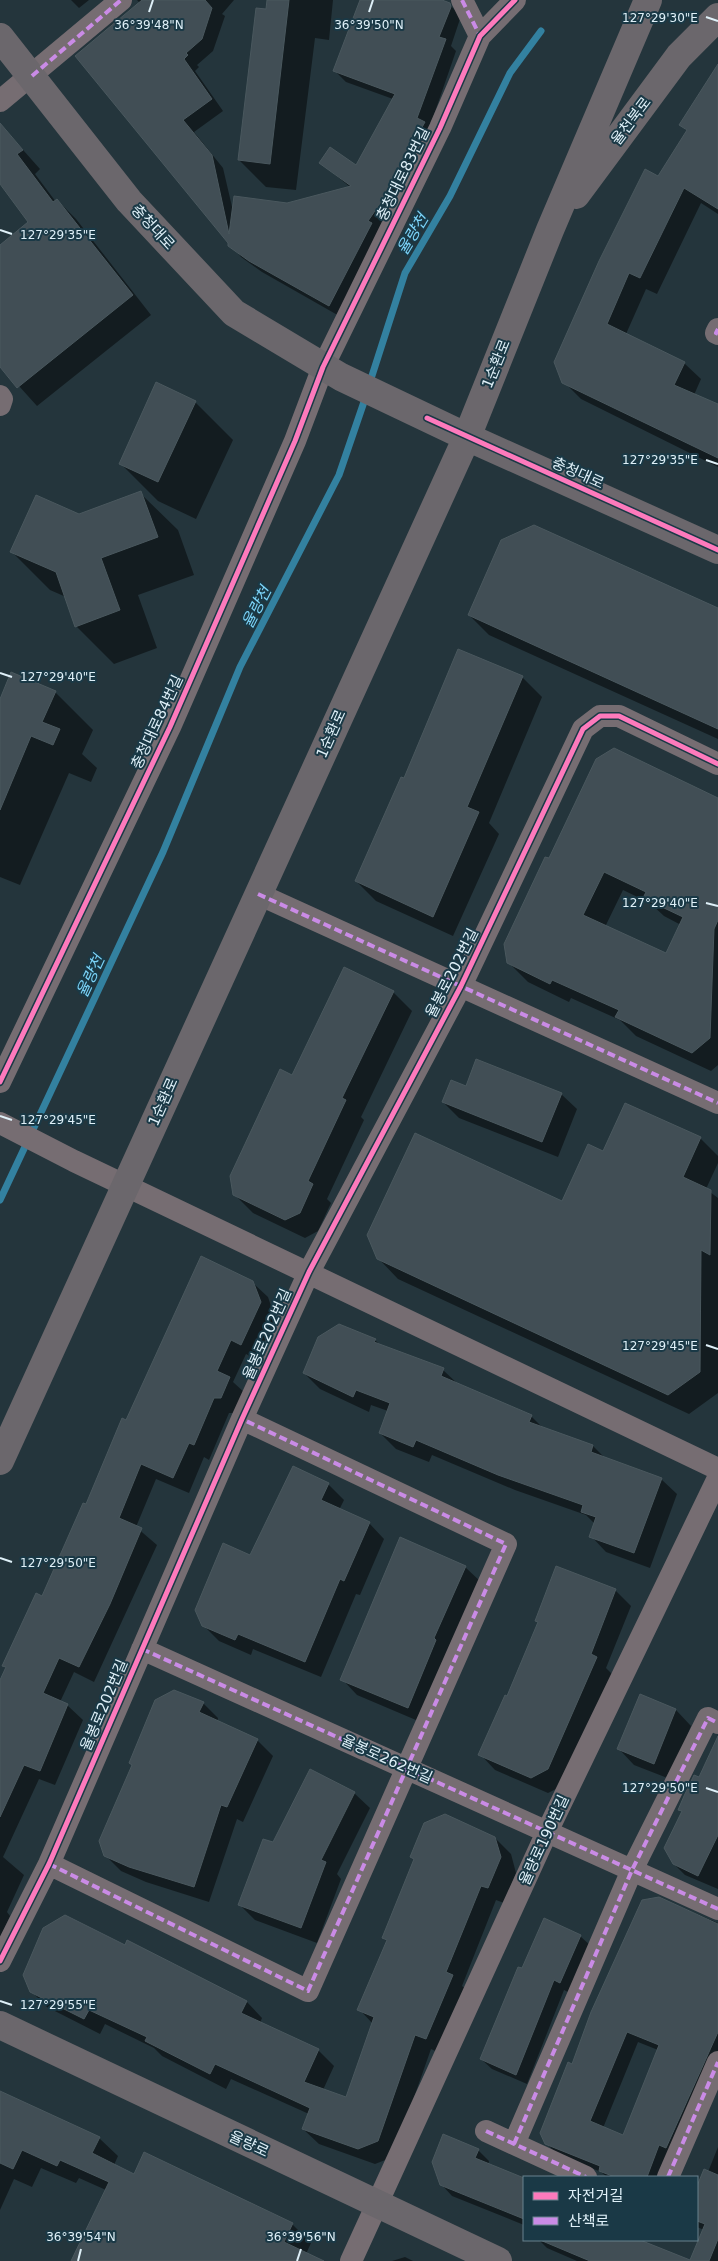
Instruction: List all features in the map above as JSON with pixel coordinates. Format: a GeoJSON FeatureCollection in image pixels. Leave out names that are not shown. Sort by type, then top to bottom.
{"type":"FeatureCollection","features":[{"type":"Feature","properties":{"kind":"main road","name":"1순환로"},"geometry":{"type":"LineString","coordinates":[[0,1461],[467,437],[550,230],[648,0]]}},
{"type":"Feature","properties":{"kind":"main road","name":"율천북로"},"geometry":{"type":"LineString","coordinates":[[550,230],[679,56],[718,17]]}},
{"type":"Feature","properties":{"kind":"main road","name":"충청대로"},"geometry":{"type":"LineString","coordinates":[[0,37],[129,202],[234,313],[332,372],[467,437],[718,550]]}},
{"type":"Feature","properties":{"kind":"main road","name":"율량로"},"geometry":{"type":"LineString","coordinates":[[0,2026],[498,2261]]}},
{"type":"Feature","properties":{"kind":"street"},"geometry":{"type":"LineString","coordinates":[[0,101],[121,0]]}},
{"type":"Feature","properties":{"kind":"street"},"geometry":{"type":"LineString","coordinates":[[462,0],[480,36]]}},
{"type":"Feature","properties":{"kind":"street","name":"충청대로83번길"},"geometry":{"type":"LineString","coordinates":[[332,372],[480,36],[515,0]]}},
{"type":"Feature","properties":{"kind":"street","name":"충청대로84번길"},"geometry":{"type":"LineString","coordinates":[[0,1082],[170,727],[295,441],[332,372]]}},
{"type":"Feature","properties":{"kind":"street"},"geometry":{"type":"LineString","coordinates":[[0,396],[2,399],[0,405]]}},
{"type":"Feature","properties":{"kind":"street","name":"율봉로202번길"},"geometry":{"type":"LineString","coordinates":[[0,1961],[49,1864],[242,1419],[309,1272],[461,986],[583,729],[600,716],[619,716],[718,764]]}},
{"type":"Feature","properties":{"kind":"street"},"geometry":{"type":"LineString","coordinates":[[258,894],[718,1103]]}},
{"type":"Feature","properties":{"kind":"street"},"geometry":{"type":"LineString","coordinates":[[0,1123],[74,1161],[718,1469]]}},
{"type":"Feature","properties":{"kind":"street"},"geometry":{"type":"LineString","coordinates":[[49,1864],[308,1991],[506,1544],[242,1419]]}},
{"type":"Feature","properties":{"kind":"street","name":"율량로190번길"},"geometry":{"type":"LineString","coordinates":[[351,2261],[547,1832],[718,1478]]}},
{"type":"Feature","properties":{"kind":"street","name":"율봉로262번길"},"geometry":{"type":"LineString","coordinates":[[142,1649],[718,1909]]}},
{"type":"Feature","properties":{"kind":"street"},"geometry":{"type":"LineString","coordinates":[[514,2144],[632,1870],[708,1718],[718,1723]]}},
{"type":"Feature","properties":{"kind":"street"},"geometry":{"type":"LineString","coordinates":[[668,2176],[718,2062]]}},
{"type":"Feature","properties":{"kind":"street"},"geometry":{"type":"LineString","coordinates":[[486,2131],[584,2176]]}},
{"type":"Feature","properties":{"kind":"building"},"geometry":{"type":"Polygon","coordinates":[[[142,0],[205,0],[212,8],[202,39],[186,53],[188,55],[184,59],[212,99],[183,120],[212,155],[229,234],[234,196],[287,203],[351,186],[319,163],[330,147],[356,165],[395,94],[333,71],[360,0],[442,0],[450,3],[451,7],[439,37],[446,39],[417,118],[425,122],[388,187],[390,189],[368,221],[372,223],[329,306],[249,261],[228,246],[228,243],[75,56],[142,0]]]}},
{"type":"Feature","properties":{"kind":"building"},"geometry":{"type":"Polygon","coordinates":[[[267,0],[289,0],[270,164],[238,160],[256,8],[266,9],[267,0]]]}},
{"type":"Feature","properties":{"kind":"building"},"geometry":{"type":"Polygon","coordinates":[[[718,64],[718,209],[684,188],[640,278],[629,273],[607,324],[685,362],[674,385],[718,404],[718,458],[562,383],[554,362],[599,261],[645,169],[658,176],[687,130],[679,125],[718,64]]]}},
{"type":"Feature","properties":{"kind":"building"},"geometry":{"type":"Polygon","coordinates":[[[0,123],[23,150],[17,154],[53,202],[57,199],[133,295],[17,388],[0,367],[0,245],[28,222],[0,184],[0,123]]]}},
{"type":"Feature","properties":{"kind":"building"},"geometry":{"type":"Polygon","coordinates":[[[156,382],[196,401],[158,482],[119,464],[156,382]]]}},
{"type":"Feature","properties":{"kind":"building"},"geometry":{"type":"Polygon","coordinates":[[[141,491],[158,537],[101,558],[120,610],[75,627],[56,572],[10,552],[36,495],[79,514],[141,491]]]}},
{"type":"Feature","properties":{"kind":"building"},"geometry":{"type":"Polygon","coordinates":[[[534,525],[718,608],[718,729],[468,615],[501,540],[534,525]]]}},
{"type":"Feature","properties":{"kind":"building"},"geometry":{"type":"Polygon","coordinates":[[[458,649],[523,676],[467,807],[479,812],[433,917],[355,881],[401,777],[404,778],[458,649]]]}},
{"type":"Feature","properties":{"kind":"building"},"geometry":{"type":"Polygon","coordinates":[[[11,672],[56,691],[42,722],[60,729],[53,745],[31,736],[0,810],[0,699],[11,672]]]}},
{"type":"Feature","properties":{"kind":"building"},"geometry":{"type":"Polygon","coordinates":[[[614,748],[718,798],[718,920],[714,929],[710,1038],[692,1053],[615,1017],[619,1010],[552,980],[550,984],[507,963],[504,944],[545,857],[549,858],[596,759],[614,748]],[[604,872],[583,915],[666,953],[683,917],[643,898],[646,892],[604,872]]]}},
{"type":"Feature","properties":{"kind":"building"},"geometry":{"type":"Polygon","coordinates":[[[344,967],[394,991],[342,1098],[346,1100],[308,1181],[313,1184],[300,1213],[285,1220],[233,1195],[230,1176],[280,1069],[292,1075],[344,967]]]}},
{"type":"Feature","properties":{"kind":"building"},"geometry":{"type":"Polygon","coordinates":[[[476,1059],[562,1093],[542,1142],[442,1102],[451,1080],[466,1086],[476,1059]]]}},
{"type":"Feature","properties":{"kind":"building"},"geometry":{"type":"Polygon","coordinates":[[[625,1103],[701,1137],[683,1177],[711,1190],[710,1255],[701,1250],[700,1372],[668,1395],[377,1259],[367,1235],[415,1133],[562,1201],[588,1144],[603,1151],[625,1103]]]}},
{"type":"Feature","properties":{"kind":"building"},"geometry":{"type":"Polygon","coordinates":[[[201,1256],[253,1281],[261,1302],[241,1345],[231,1340],[217,1371],[230,1377],[221,1398],[214,1398],[194,1445],[189,1443],[173,1478],[141,1464],[119,1518],[142,1528],[110,1604],[79,1667],[59,1658],[43,1693],[68,1704],[40,1771],[24,1765],[0,1817],[0,1680],[6,1667],[2,1666],[36,1593],[42,1596],[83,1503],[86,1504],[122,1418],[126,1420],[201,1256]]]}},
{"type":"Feature","properties":{"kind":"building"},"geometry":{"type":"Polygon","coordinates":[[[339,1324],[376,1339],[374,1342],[444,1368],[441,1376],[532,1415],[529,1422],[593,1445],[591,1452],[662,1478],[634,1553],[589,1537],[596,1517],[581,1512],[583,1505],[498,1475],[416,1440],[413,1447],[379,1433],[390,1403],[356,1390],[353,1397],[303,1373],[318,1337],[339,1324]]]}},
{"type":"Feature","properties":{"kind":"building"},"geometry":{"type":"Polygon","coordinates":[[[293,1466],[329,1483],[321,1500],[370,1522],[344,1581],[340,1579],[305,1662],[238,1634],[235,1640],[202,1626],[195,1610],[223,1543],[250,1555],[293,1466]]]}},
{"type":"Feature","properties":{"kind":"building"},"geometry":{"type":"Polygon","coordinates":[[[400,1537],[466,1566],[434,1638],[436,1640],[408,1708],[340,1680],[400,1537]]]}},
{"type":"Feature","properties":{"kind":"building"},"geometry":{"type":"Polygon","coordinates":[[[556,1566],[616,1589],[591,1654],[597,1657],[548,1769],[531,1778],[478,1755],[505,1695],[507,1696],[538,1622],[535,1621],[556,1566]]]}},
{"type":"Feature","properties":{"kind":"building"},"geometry":{"type":"Polygon","coordinates":[[[174,1690],[204,1702],[199,1712],[258,1739],[227,1807],[221,1805],[194,1887],[129,1867],[104,1856],[99,1841],[132,1765],[129,1763],[155,1700],[174,1690]]]}},
{"type":"Feature","properties":{"kind":"building"},"geometry":{"type":"Polygon","coordinates":[[[640,1694],[676,1709],[654,1764],[617,1749],[640,1694]]]}},
{"type":"Feature","properties":{"kind":"building"},"geometry":{"type":"Polygon","coordinates":[[[718,1736],[718,1835],[698,1876],[673,1864],[664,1848],[682,1811],[678,1810],[694,1775],[699,1777],[718,1736]]]}},
{"type":"Feature","properties":{"kind":"building"},"geometry":{"type":"Polygon","coordinates":[[[310,1769],[355,1792],[321,1860],[326,1862],[301,1928],[238,1905],[263,1839],[273,1842],[310,1769]]]}},
{"type":"Feature","properties":{"kind":"building"},"geometry":{"type":"Polygon","coordinates":[[[445,1814],[495,1837],[501,1857],[488,1888],[481,1886],[446,1972],[453,1975],[426,2039],[415,2035],[378,2141],[358,2149],[302,2129],[310,2108],[215,2064],[210,2074],[145,2041],[147,2037],[89,2010],[84,2019],[30,1992],[23,1975],[43,1928],[65,1915],[125,1945],[127,1940],[247,2001],[241,2013],[319,2049],[304,2082],[346,2097],[374,2017],[357,2010],[387,1940],[382,1938],[414,1859],[410,1857],[424,1823],[445,1814]]]}},
{"type":"Feature","properties":{"kind":"building"},"geometry":{"type":"Polygon","coordinates":[[[659,1897],[718,1924],[718,2032],[666,2148],[659,2145],[647,2176],[612,2176],[599,2171],[600,2166],[545,2144],[540,2133],[568,2062],[572,2064],[591,2012],[642,1900],[659,1897]],[[627,2032],[590,2121],[623,2135],[659,2045],[627,2032]]]}},
{"type":"Feature","properties":{"kind":"building"},"geometry":{"type":"Polygon","coordinates":[[[544,1918],[581,1935],[560,1983],[554,1980],[516,2075],[480,2059],[518,1967],[522,1968],[544,1918]]]}},
{"type":"Feature","properties":{"kind":"building"},"geometry":{"type":"Polygon","coordinates":[[[0,2091],[100,2137],[92,2153],[134,2174],[144,2152],[293,2223],[284,2242],[324,2261],[71,2261],[109,2182],[60,2160],[57,2166],[22,2150],[13,2169],[0,2163],[0,2091]]]}},
{"type":"Feature","properties":{"kind":"building"},"geometry":{"type":"Polygon","coordinates":[[[443,2134],[479,2149],[475,2158],[523,2178],[523,2219],[440,2185],[432,2162],[443,2134]]]}},
{"type":"Feature","properties":{"kind":"building"},"geometry":{"type":"Polygon","coordinates":[[[704,2169],[718,2175],[718,2239],[709,2261],[590,2261],[542,2241],[642,2241],[690,2260],[705,2224],[698,2221],[698,2184],[704,2169]]]}},
{"type":"Feature","properties":{"kind":"waterway","name":"율량천"},"geometry":{"type":"LineString","coordinates":[[369,385],[405,273],[450,196],[510,73],[541,31]]}},
{"type":"Feature","properties":{"kind":"waterway","name":"율량천"},"geometry":{"type":"LineString","coordinates":[[0,1200],[163,852],[240,667],[339,475],[366,396]]}},
{"type":"Feature","properties":{"kind":"marked path"},"geometry":{"type":"LineString","coordinates":[[32,76],[121,0]]}},
{"type":"Feature","properties":{"kind":"marked path"},"geometry":{"type":"LineString","coordinates":[[462,0],[480,36]]}},
{"type":"Feature","properties":{"kind":"marked path"},"geometry":{"type":"LineString","coordinates":[[718,329],[716,333],[718,334]]}},
{"type":"Feature","properties":{"kind":"marked path"},"geometry":{"type":"LineString","coordinates":[[258,894],[718,1103]]}},
{"type":"Feature","properties":{"kind":"marked path"},"geometry":{"type":"LineString","coordinates":[[49,1864],[308,1991],[506,1544],[242,1419]]}},
{"type":"Feature","properties":{"kind":"marked path"},"geometry":{"type":"LineString","coordinates":[[142,1649],[718,1909]]}},
{"type":"Feature","properties":{"kind":"marked path"},"geometry":{"type":"LineString","coordinates":[[514,2144],[632,1870],[708,1718],[718,1723]]}},
{"type":"Feature","properties":{"kind":"marked path"},"geometry":{"type":"LineString","coordinates":[[668,2176],[718,2062]]}},
{"type":"Feature","properties":{"kind":"marked path"},"geometry":{"type":"LineString","coordinates":[[486,2131],[584,2176]]}},
{"type":"Feature","properties":{"kind":"cycle path"},"geometry":{"type":"LineString","coordinates":[[0,1082],[170,727],[295,441],[323,367],[440,128],[480,36],[515,0]]}},
{"type":"Feature","properties":{"kind":"cycle path"},"geometry":{"type":"LineString","coordinates":[[427,418],[718,550]]}},
{"type":"Feature","properties":{"kind":"cycle path"},"geometry":{"type":"LineString","coordinates":[[0,1961],[49,1864],[242,1419],[309,1272],[461,986],[583,729],[600,716],[619,716],[718,764]]}}]}
